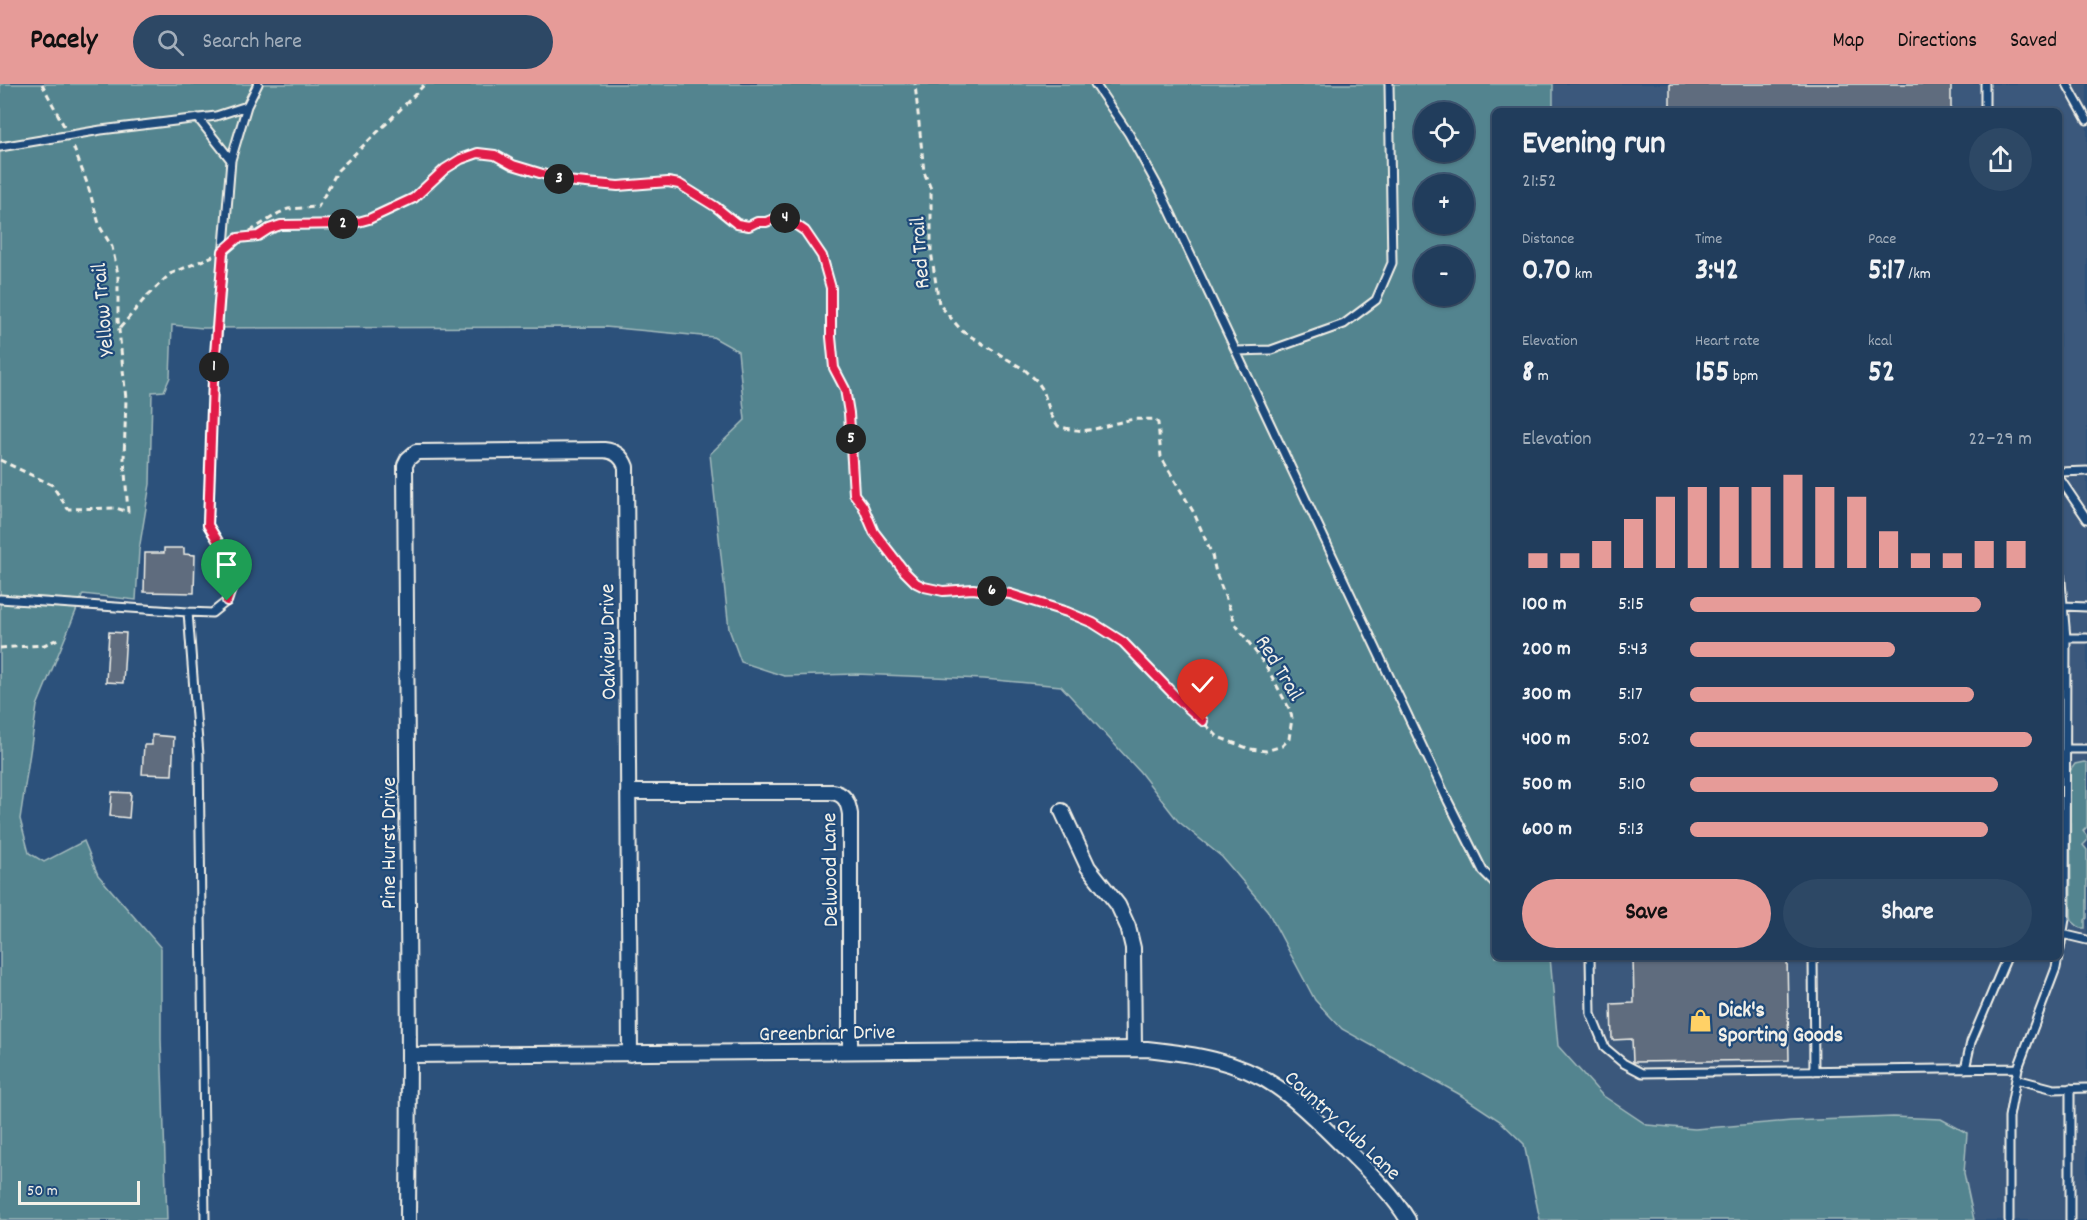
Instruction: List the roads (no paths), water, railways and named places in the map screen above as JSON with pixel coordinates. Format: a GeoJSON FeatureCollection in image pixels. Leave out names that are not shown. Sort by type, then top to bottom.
{"type":"FeatureCollection","features":[{"type":"Feature","properties":{"kind":"street","name":"Oakview Drive"},"geometry":{"type":"LineString","coordinates":[[405,465],[408,459],[421,451],[604,450],[612,451],[623,460],[626,467],[630,1053]]}},
{"type":"Feature","properties":{"kind":"street","name":"Pine Hurst Drive"},"geometry":{"type":"LineString","coordinates":[[405,465],[408,1220]]}},
{"type":"Feature","properties":{"kind":"street","name":"Delwood Lane"},"geometry":{"type":"LineString","coordinates":[[628,792],[832,792],[843,796],[849,805],[850,814],[850,1051]]}},
{"type":"Feature","properties":{"kind":"street"},"geometry":{"type":"LineString","coordinates":[[1062,811],[1088,867],[1118,905],[1128,927],[1133,948],[1134,1049]]}},
{"type":"Feature","properties":{"kind":"street","name":"Greenbriar Drive"},"geometry":{"type":"LineString","coordinates":[[409,1055],[1147,1049],[1216,1059],[1242,1070]]}},
{"type":"Feature","properties":{"kind":"street","name":"Country Club Lane"},"geometry":{"type":"LineString","coordinates":[[1242,1070],[1278,1087],[1309,1113],[1386,1189],[1408,1220]]}},
{"type":"Feature","properties":{"kind":"lane"},"geometry":{"type":"LineString","coordinates":[[0,598],[212,614],[227,601],[234,580],[231,563],[208,525],[213,381],[231,160],[247,106],[258,84]]}},
{"type":"Feature","properties":{"kind":"lane"},"geometry":{"type":"LineString","coordinates":[[1095,84],[1129,134],[1161,192],[1448,801],[1483,871],[1492,880]]}},
{"type":"Feature","properties":{"kind":"lane"},"geometry":{"type":"LineString","coordinates":[[1236,351],[1271,350],[1344,324],[1376,300],[1392,263],[1389,84]]}},
{"type":"Feature","properties":{"kind":"lane"},"geometry":{"type":"LineString","coordinates":[[1984,108],[1985,84]]}},
{"type":"Feature","properties":{"kind":"lane"},"geometry":{"type":"LineString","coordinates":[[2067,84],[2087,120]]}},
{"type":"Feature","properties":{"kind":"lane"},"geometry":{"type":"LineString","coordinates":[[0,147],[216,116],[247,106]]}},
{"type":"Feature","properties":{"kind":"lane"},"geometry":{"type":"LineString","coordinates":[[198,118],[231,160]]}},
{"type":"Feature","properties":{"kind":"lane"},"geometry":{"type":"LineString","coordinates":[[2062,472],[2087,471]]}},
{"type":"Feature","properties":{"kind":"lane"},"geometry":{"type":"LineString","coordinates":[[2062,482],[2087,519]]}},
{"type":"Feature","properties":{"kind":"lane"},"geometry":{"type":"LineString","coordinates":[[2062,594],[2066,638],[2066,749],[2063,793],[2065,919],[2062,934],[2087,940]]}},
{"type":"Feature","properties":{"kind":"lane"},"geometry":{"type":"LineString","coordinates":[[2063,606],[2087,606]]}},
{"type":"Feature","properties":{"kind":"lane"},"geometry":{"type":"LineString","coordinates":[[189,612],[198,755],[205,1220]]}},
{"type":"Feature","properties":{"kind":"lane"},"geometry":{"type":"LineString","coordinates":[[2066,638],[2087,638]]}},
{"type":"Feature","properties":{"kind":"lane"},"geometry":{"type":"LineString","coordinates":[[2066,749],[2087,749]]}},
{"type":"Feature","properties":{"kind":"lane"},"geometry":{"type":"LineString","coordinates":[[1590,960],[1591,1014],[1605,1048],[1623,1063],[1642,1073],[2018,1068]]}},
{"type":"Feature","properties":{"kind":"lane"},"geometry":{"type":"LineString","coordinates":[[1813,960],[1814,1071]]}},
{"type":"Feature","properties":{"kind":"lane"},"geometry":{"type":"LineString","coordinates":[[1965,1069],[1971,1042],[2006,960]]}},
{"type":"Feature","properties":{"kind":"lane"},"geometry":{"type":"LineString","coordinates":[[2009,1220],[2008,1117],[2018,1068],[2057,960]]}},
{"type":"Feature","properties":{"kind":"lane"},"geometry":{"type":"LineString","coordinates":[[2016,1079],[2054,1089],[2087,1088]]}},
{"type":"Feature","properties":{"kind":"lane"},"geometry":{"type":"LineString","coordinates":[[2070,1088],[2070,1220]]}},
{"type":"Feature","properties":{"kind":"place","name":"Dick's Sporting Goods"},"geometry":{"type":"Point","coordinates":[1700,1021]}}]}
